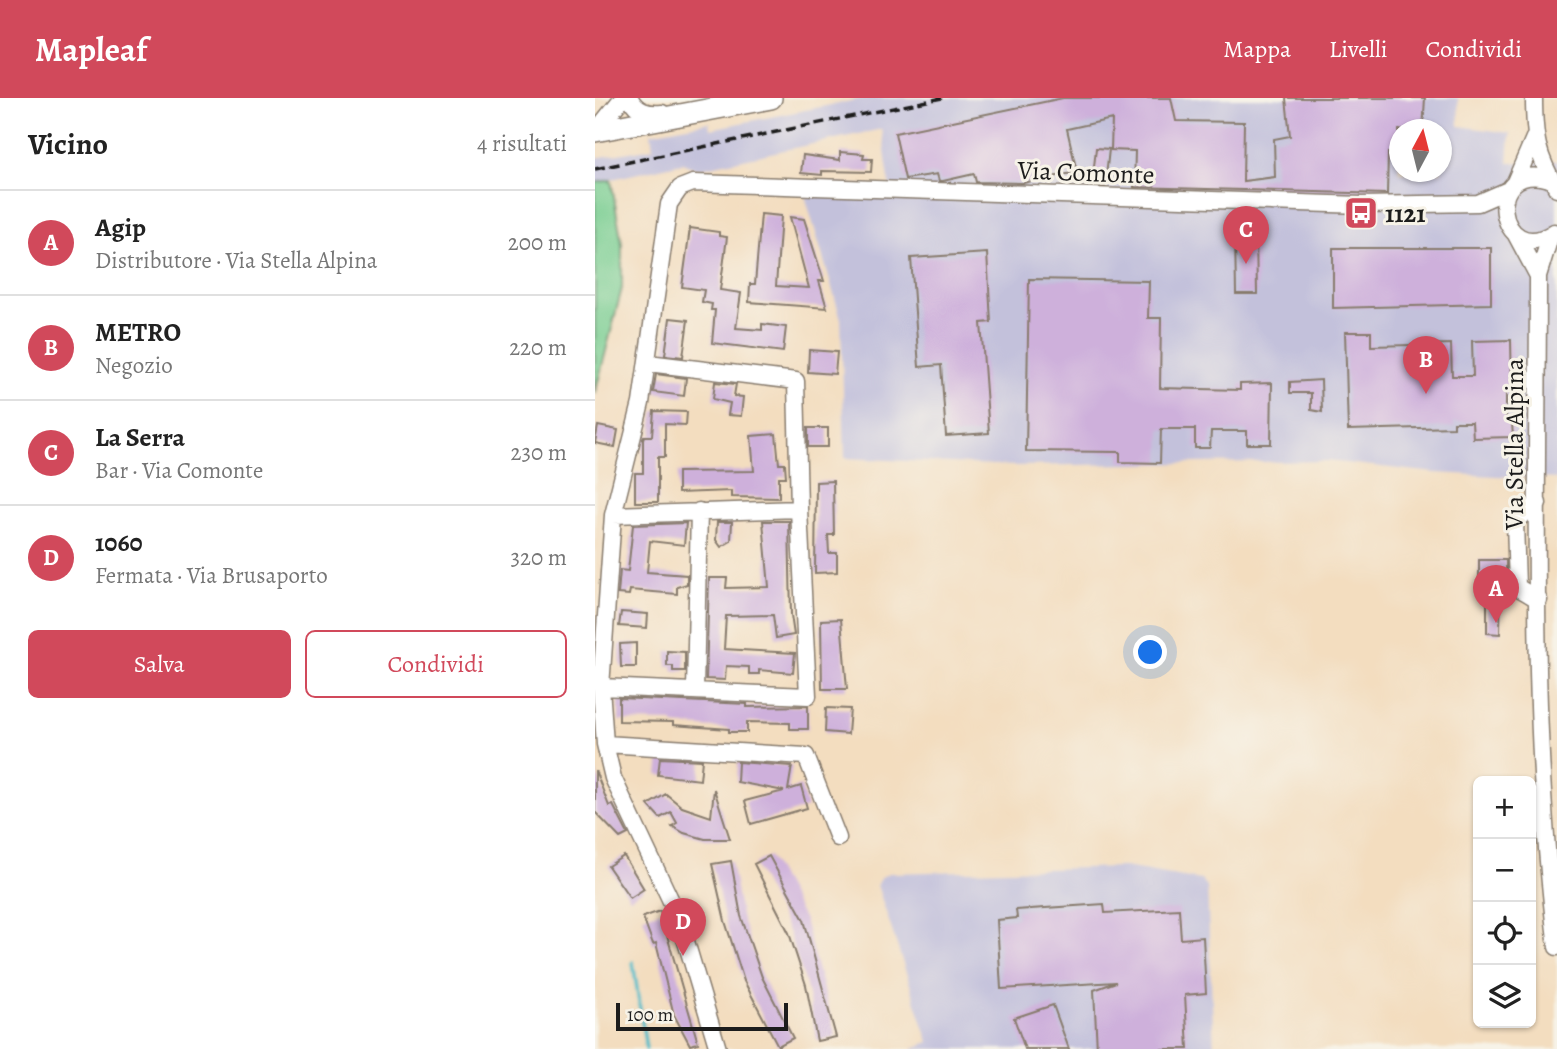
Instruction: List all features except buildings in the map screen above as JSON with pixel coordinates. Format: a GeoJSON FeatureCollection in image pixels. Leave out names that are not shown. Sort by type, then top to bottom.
{"type":"FeatureCollection","features":[{"type":"Feature","properties":{"kind":"main road"},"geometry":{"type":"LineString","coordinates":[[595,131],[703,113],[771,98]]}},
{"type":"Feature","properties":{"kind":"street"},"geometry":{"type":"LineString","coordinates":[[1534,98],[1534,138],[1553,184]]}},
{"type":"Feature","properties":{"kind":"street"},"geometry":{"type":"LineString","coordinates":[[625,100],[647,114],[703,113]]}},
{"type":"Feature","properties":{"kind":"street"},"geometry":{"type":"LineString","coordinates":[[625,100],[627,126]]}},
{"type":"Feature","properties":{"kind":"street"},"geometry":{"type":"LineString","coordinates":[[595,131],[625,100]]}},
{"type":"Feature","properties":{"kind":"street"},"geometry":{"type":"LineString","coordinates":[[1505,221],[1505,200],[1534,138]]}},
{"type":"Feature","properties":{"kind":"street","name":"Via Comonte"},"geometry":{"type":"LineString","coordinates":[[648,363],[669,204],[680,188],[693,183],[1287,204],[1478,203],[1534,174],[1553,184]]}},
{"type":"Feature","properties":{"kind":"street"},"geometry":{"type":"LineString","coordinates":[[1478,203],[1505,221]]}},
{"type":"Feature","properties":{"kind":"street","name":"Via Stella Alpina"},"geometry":{"type":"LineString","coordinates":[[1505,221],[1516,235],[1538,276]]}},
{"type":"Feature","properties":{"kind":"street"},"geometry":{"type":"LineString","coordinates":[[1516,235],[1537,241],[1555,232]]}},
{"type":"Feature","properties":{"kind":"street","name":"Via Stella Alpina"},"geometry":{"type":"LineString","coordinates":[[1555,232],[1538,276],[1538,503],[1543,826],[1557,947]]}},
{"type":"Feature","properties":{"kind":"street"},"geometry":{"type":"LineString","coordinates":[[601,687],[808,696],[796,381],[648,363],[613,514],[601,687],[605,744],[613,778],[679,918],[718,1049]]}},
{"type":"Feature","properties":{"kind":"street"},"geometry":{"type":"LineString","coordinates":[[1538,503],[1515,521],[1517,587],[1539,600]]}},
{"type":"Feature","properties":{"kind":"street"},"geometry":{"type":"LineString","coordinates":[[613,514],[799,509]]}},
{"type":"Feature","properties":{"kind":"street"},"geometry":{"type":"LineString","coordinates":[[695,690],[699,511]]}},
{"type":"Feature","properties":{"kind":"street"},"geometry":{"type":"LineString","coordinates":[[605,744],[806,756],[838,838]]}},
{"type":"Feature","properties":{"kind":"shaded area"},"geometry":{"type":"Polygon","coordinates":[[[866,98],[1458,98],[1459,126],[1510,133],[1508,163],[1557,161],[1557,479],[1435,473],[1328,461],[1014,466],[845,458],[841,319],[801,182],[890,187],[882,129],[697,169],[682,163],[595,183],[595,158],[653,148],[651,133],[709,122],[710,129],[866,98]]]}},
{"type":"Feature","properties":{"kind":"shaded area"},"geometry":{"type":"Polygon","coordinates":[[[1124,867],[1201,880],[1207,887],[1214,1049],[911,1049],[929,1042],[877,885],[880,878],[889,873],[1124,867]]]}},
{"type":"Feature","properties":{"kind":"green space"},"geometry":{"type":"Polygon","coordinates":[[[611,180],[622,244],[622,288],[595,394],[595,183],[611,180]]]}},
{"type":"Feature","properties":{"kind":"waterway"},"geometry":{"type":"LineString","coordinates":[[633,962],[646,1049]]}},
{"type":"Feature","properties":{"kind":"railway"},"geometry":{"type":"LineString","coordinates":[[595,169],[942,98]]}},
{"type":"Feature","properties":{"kind":"place","name":"1121"},"geometry":{"type":"Point","coordinates":[1361,213]}},
{"type":"Feature","properties":{"kind":"place","name":"La Serra"},"geometry":{"type":"Point","coordinates":[1246,264]}},
{"type":"Feature","properties":{"kind":"place","name":"METRO"},"geometry":{"type":"Point","coordinates":[1426,394]}},
{"type":"Feature","properties":{"kind":"place","name":"Agip"},"geometry":{"type":"Point","coordinates":[1496,623]}},
{"type":"Feature","properties":{"kind":"place","name":"1060"},"geometry":{"type":"Point","coordinates":[683,956]}}]}
